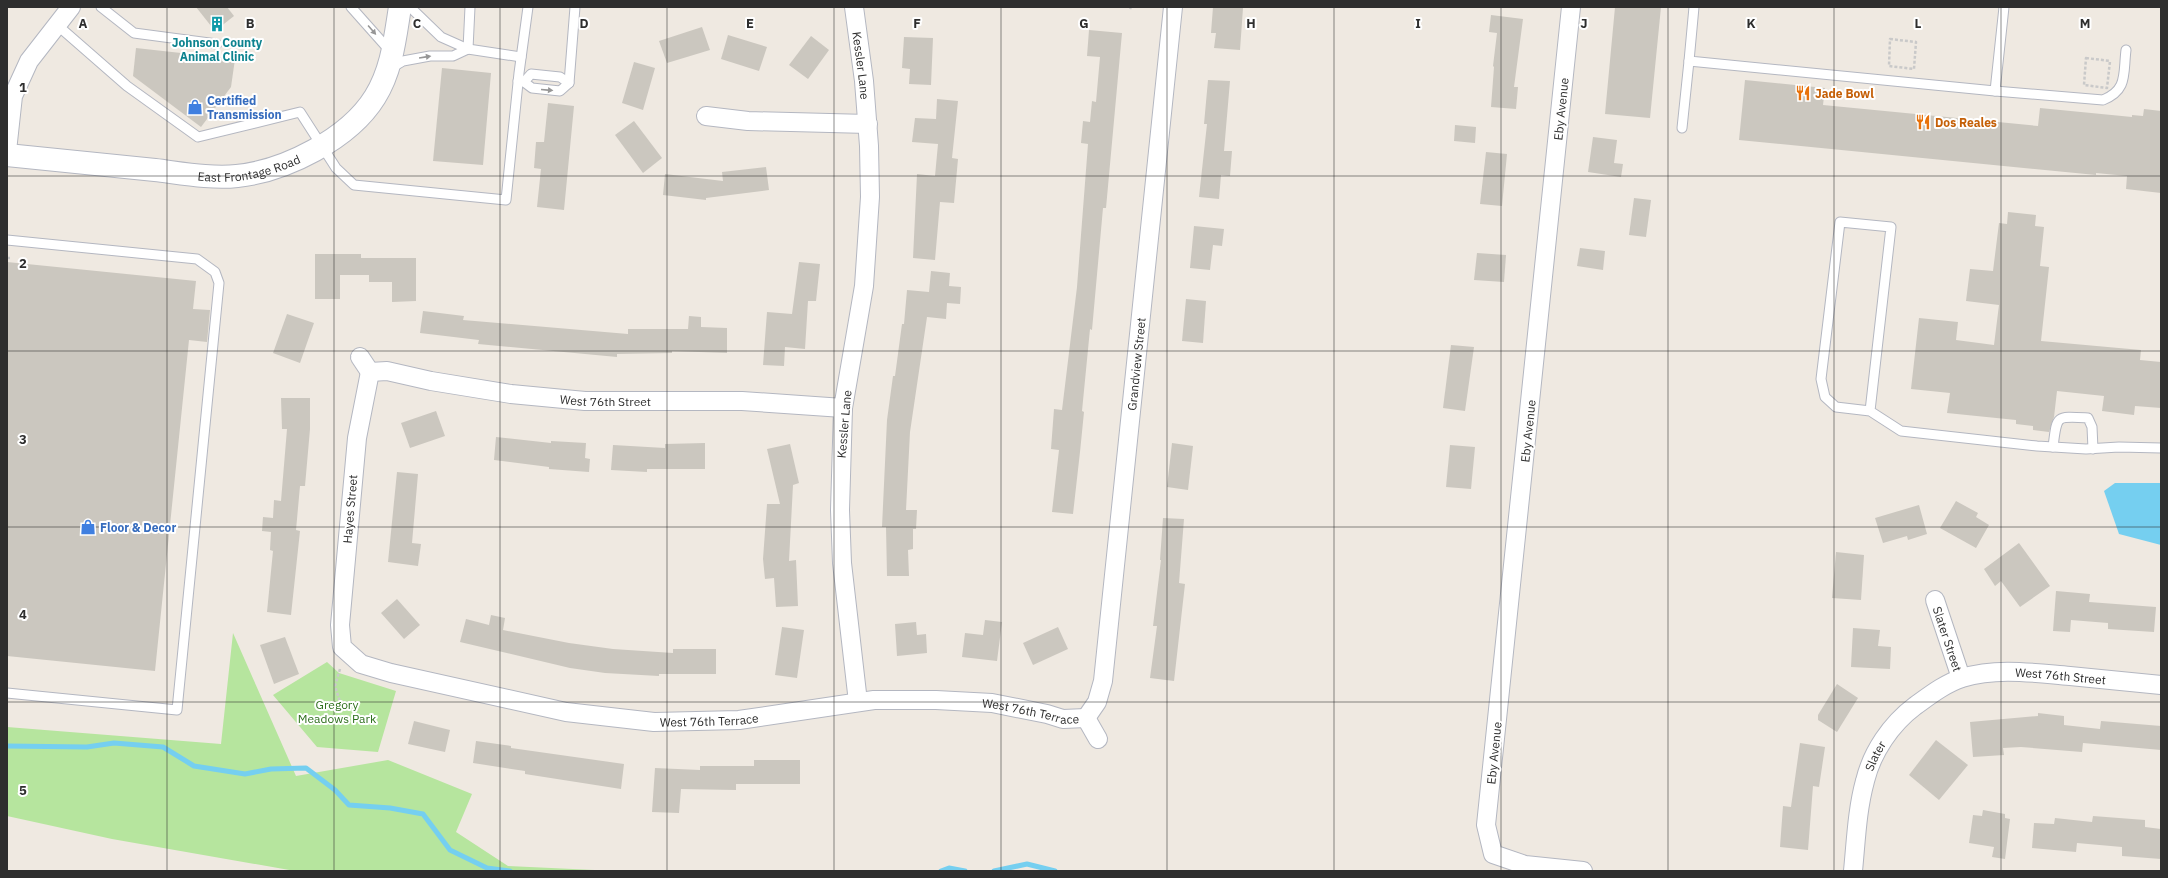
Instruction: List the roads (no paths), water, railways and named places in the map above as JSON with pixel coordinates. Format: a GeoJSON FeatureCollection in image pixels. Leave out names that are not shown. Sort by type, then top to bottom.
{"type":"FeatureCollection","features":[{"type":"Feature","properties":{"kind":"street"},"geometry":{"type":"LineString","coordinates":[[7,151],[13,96],[29,61],[56,24],[71,7]]}},
{"type":"Feature","properties":{"kind":"street","name":"East Frontage Road"},"geometry":{"type":"LineString","coordinates":[[7,155],[190,174],[236,176],[279,165],[305,156],[322,147],[352,124],[370,103],[390,61],[400,7]]}},
{"type":"Feature","properties":{"kind":"street","name":"Kessler Lane"},"geometry":{"type":"LineString","coordinates":[[854,7],[868,124],[870,197],[864,286],[843,408],[840,510],[841,540],[858,702]]}},
{"type":"Feature","properties":{"kind":"street","name":"Grandview Street"},"geometry":{"type":"LineString","coordinates":[[1086,718],[1097,702],[1103,681],[1173,7]]}},
{"type":"Feature","properties":{"kind":"street","name":"Eby Avenue"},"geometry":{"type":"LineString","coordinates":[[1571,7],[1486,825],[1493,854],[1525,865],[1583,871]]}},
{"type":"Feature","properties":{"kind":"street"},"geometry":{"type":"LineString","coordinates":[[706,116],[748,121],[868,124]]}},
{"type":"Feature","properties":{"kind":"street","name":"West 76th Street"},"geometry":{"type":"LineString","coordinates":[[365,365],[431,381],[511,394],[585,401],[742,401],[843,408]]}},
{"type":"Feature","properties":{"kind":"street","name":"Hayes Street"},"geometry":{"type":"LineString","coordinates":[[342,647],[340,625],[365,365]]}},
{"type":"Feature","properties":{"kind":"street","name":"Slater Street"},"geometry":{"type":"LineString","coordinates":[[1935,600],[1961,678]]}},
{"type":"Feature","properties":{"kind":"street","name":"West 76th Terrace"},"geometry":{"type":"LineString","coordinates":[[342,647],[361,664],[391,673],[566,712],[654,722],[739,720],[858,702],[936,700],[992,704],[1047,714],[1063,719],[1086,718]]}},
{"type":"Feature","properties":{"kind":"street","name":"West 76th Street"},"geometry":{"type":"LineString","coordinates":[[1961,678],[1998,672],[2024,672],[2161,685]]}},
{"type":"Feature","properties":{"kind":"street","name":"Slater"},"geometry":{"type":"LineString","coordinates":[[1853,871],[1860,802],[1865,780],[1876,753],[1892,729],[1906,713],[1935,692],[1961,678]]}},
{"type":"Feature","properties":{"kind":"street"},"geometry":{"type":"LineString","coordinates":[[1086,718],[1098,739]]}},
{"type":"Feature","properties":{"kind":"lane"},"geometry":{"type":"LineString","coordinates":[[101,7],[134,33],[217,44]]}},
{"type":"Feature","properties":{"kind":"lane"},"geometry":{"type":"LineString","coordinates":[[351,7],[390,61],[404,61],[430,56],[453,56],[468,49]]}},
{"type":"Feature","properties":{"kind":"lane"},"geometry":{"type":"LineString","coordinates":[[410,7],[441,37],[468,49],[521,57]]}},
{"type":"Feature","properties":{"kind":"lane"},"geometry":{"type":"LineString","coordinates":[[468,49],[470,7]]}},
{"type":"Feature","properties":{"kind":"lane"},"geometry":{"type":"LineString","coordinates":[[56,24],[127,86],[198,137],[300,112],[336,168],[354,185],[506,200],[521,81],[521,57],[528,7]]}},
{"type":"Feature","properties":{"kind":"lane"},"geometry":{"type":"LineString","coordinates":[[521,81],[532,88],[560,91],[569,83],[575,7]]}},
{"type":"Feature","properties":{"kind":"lane"},"geometry":{"type":"LineString","coordinates":[[1682,128],[1694,7]]}},
{"type":"Feature","properties":{"kind":"lane"},"geometry":{"type":"LineString","coordinates":[[1995,91],[2004,7]]}},
{"type":"Feature","properties":{"kind":"lane"},"geometry":{"type":"LineString","coordinates":[[1689,61],[2103,100],[2114,96],[2121,88],[2126,50]]}},
{"type":"Feature","properties":{"kind":"lane"},"geometry":{"type":"LineString","coordinates":[[521,81],[532,74],[560,77],[569,83]]}},
{"type":"Feature","properties":{"kind":"lane"},"geometry":{"type":"LineString","coordinates":[[1870,411],[1891,227],[1840,222],[1821,379],[1825,396],[1836,407],[1870,411],[1902,431],[2053,447],[2093,449],[2161,448]]}},
{"type":"Feature","properties":{"kind":"lane"},"geometry":{"type":"LineString","coordinates":[[7,240],[197,259],[215,272],[218,283],[177,710],[7,693]]}},
{"type":"Feature","properties":{"kind":"lane"},"geometry":{"type":"LineString","coordinates":[[2053,447],[2056,422],[2059,418],[2088,418],[2092,426],[2093,449]]}},
{"type":"Feature","properties":{"kind":"water"},"geometry":{"type":"Polygon","coordinates":[[[2115,483],[2161,483],[2161,545],[2119,534],[2104,491],[2115,483]]]}},
{"type":"Feature","properties":{"kind":"waterway"},"geometry":{"type":"LineString","coordinates":[[7,746],[87,747],[114,743],[163,747],[194,766],[245,774],[271,769],[306,768],[335,790],[349,805],[390,808],[423,814],[450,850],[487,868],[510,871]]}},
{"type":"Feature","properties":{"kind":"waterway"},"geometry":{"type":"LineString","coordinates":[[994,871],[1027,864],[1055,871]]}},
{"type":"Feature","properties":{"kind":"waterway"},"geometry":{"type":"LineString","coordinates":[[941,871],[949,868],[965,871]]}},
{"type":"Feature","properties":{"kind":"place","name":"Johnson County Animal Clinic"},"geometry":{"type":"Point","coordinates":[217,24]}},
{"type":"Feature","properties":{"kind":"place","name":"Jade Bowl"},"geometry":{"type":"Point","coordinates":[1803,93]}},
{"type":"Feature","properties":{"kind":"place","name":"Certified Transmission"},"geometry":{"type":"Point","coordinates":[195,107]}},
{"type":"Feature","properties":{"kind":"place","name":"Dos Reales"},"geometry":{"type":"Point","coordinates":[1923,122]}},
{"type":"Feature","properties":{"kind":"place","name":"Floor & Decor"},"geometry":{"type":"Point","coordinates":[88,527]}},
{"type":"Feature","properties":{"kind":"park label","name":"Gregory Meadows Park"},"geometry":{"type":"Point","coordinates":[337,711]}}]}
